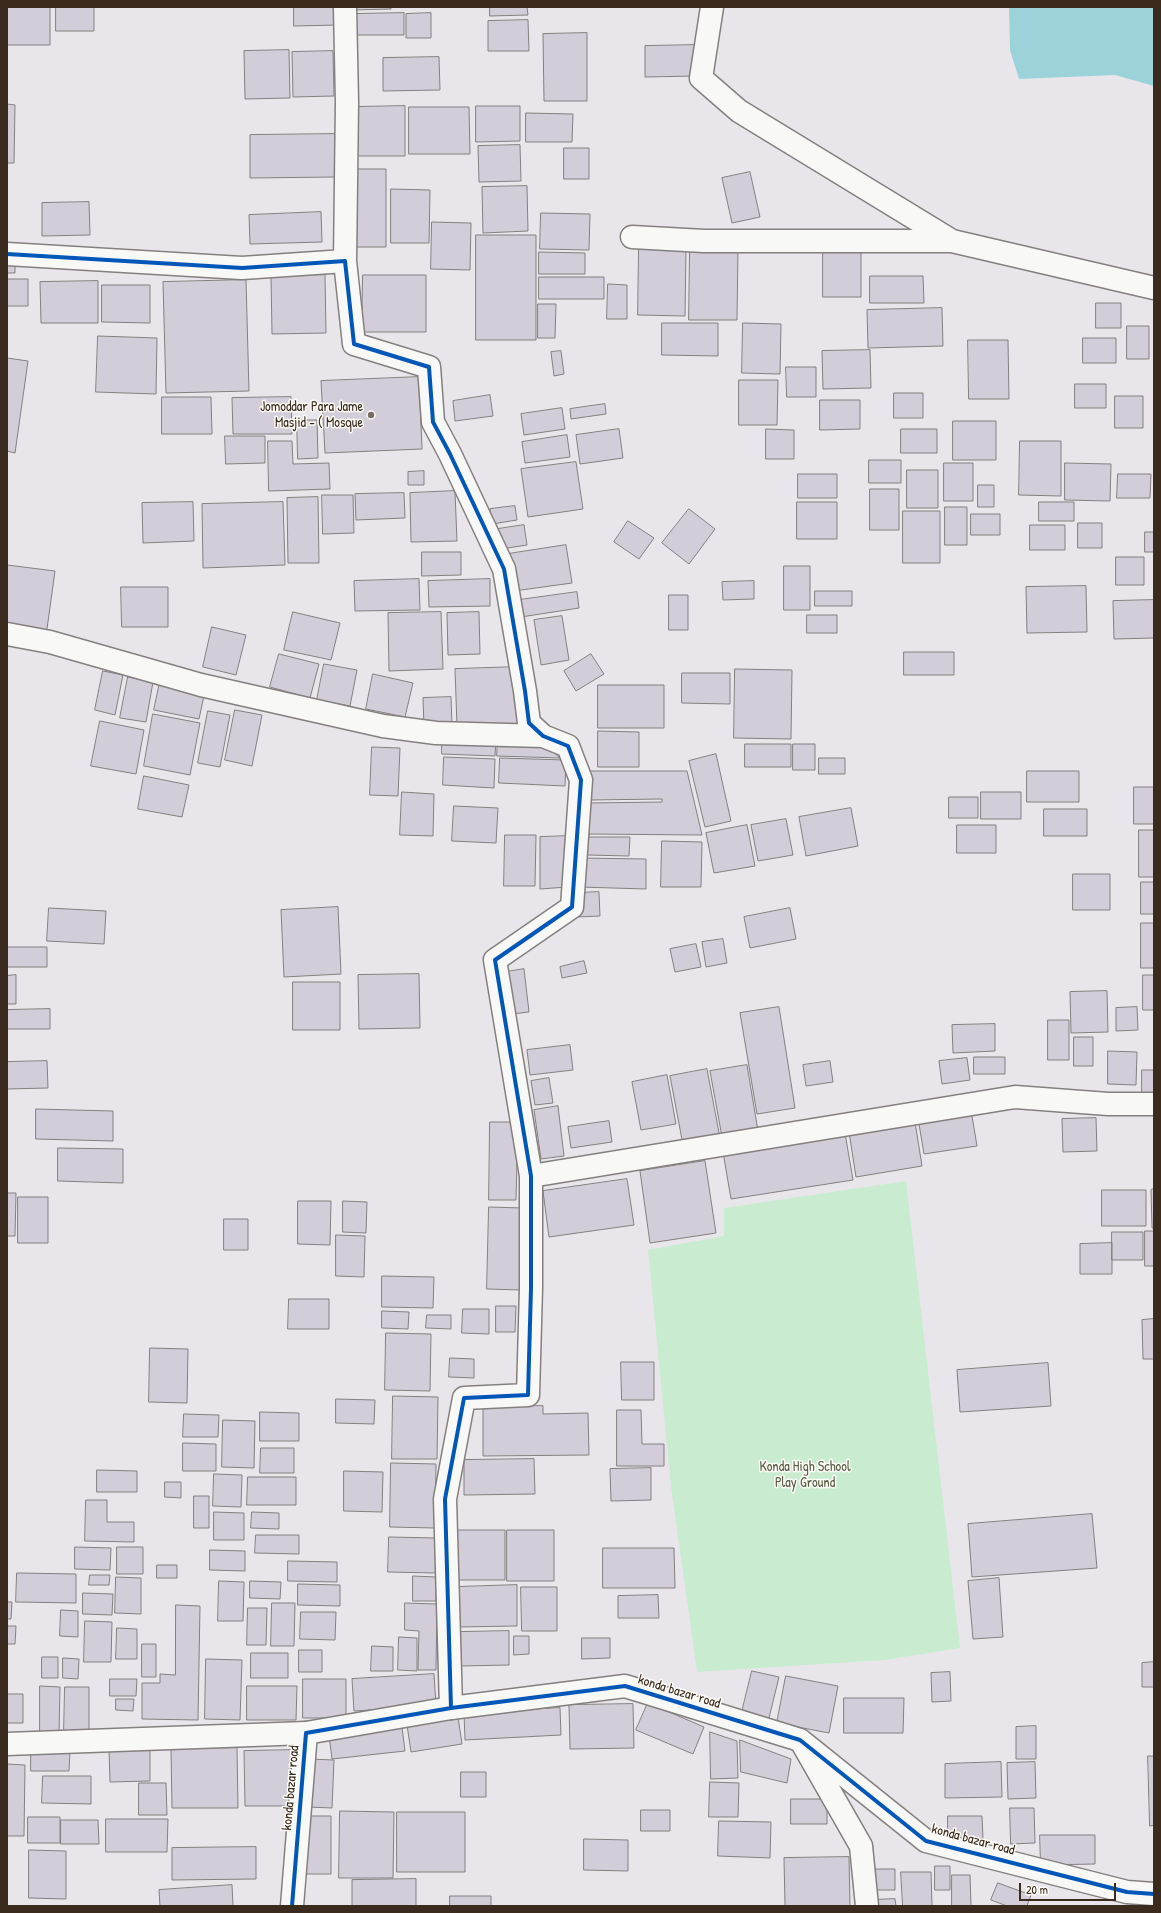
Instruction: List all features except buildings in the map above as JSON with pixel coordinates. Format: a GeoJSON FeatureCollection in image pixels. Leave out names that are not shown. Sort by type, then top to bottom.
{"type":"FeatureCollection","features":[{"type":"Feature","properties":{"kind":"street"},"geometry":{"type":"LineString","coordinates":[[345,7],[347,102],[345,261],[354,344],[429,367],[433,422],[450,454],[504,569],[525,690],[529,723],[543,736]]}},
{"type":"Feature","properties":{"kind":"street"},"geometry":{"type":"LineString","coordinates":[[712,7],[701,78],[739,111],[952,241]]}},
{"type":"Feature","properties":{"kind":"street"},"geometry":{"type":"LineString","coordinates":[[632,237],[704,241],[952,241],[1154,288]]}},
{"type":"Feature","properties":{"kind":"street"},"geometry":{"type":"LineString","coordinates":[[7,254],[242,268],[345,261]]}},
{"type":"Feature","properties":{"kind":"street"},"geometry":{"type":"LineString","coordinates":[[7,634],[50,642],[201,685],[383,726],[436,733],[543,736],[568,746],[581,780],[572,907],[496,960],[531,1176],[531,1288],[528,1394],[464,1398],[445,1499],[451,1708]]}},
{"type":"Feature","properties":{"kind":"street"},"geometry":{"type":"LineString","coordinates":[[531,1176],[1015,1097],[1108,1104],[1154,1104]]}},
{"type":"Feature","properties":{"kind":"street","name":"konda bazar road"},"geometry":{"type":"LineString","coordinates":[[292,1906],[306,1733],[451,1708],[624,1686],[800,1740],[926,1841],[1127,1892],[1154,1894]]}},
{"type":"Feature","properties":{"kind":"street"},"geometry":{"type":"LineString","coordinates":[[7,1744],[306,1733]]}},
{"type":"Feature","properties":{"kind":"street"},"geometry":{"type":"LineString","coordinates":[[800,1740],[861,1846],[867,1906]]}},
{"type":"Feature","properties":{"kind":"green space","name":"Konda High School Play Ground"},"geometry":{"type":"Polygon","coordinates":[[[906,1181],[960,1648],[884,1660],[697,1672],[671,1487],[648,1250],[724,1236],[724,1208],[906,1181]]]}},
{"type":"Feature","properties":{"kind":"water"},"geometry":{"type":"Polygon","coordinates":[[[1009,7],[1154,7],[1154,86],[1115,75],[1019,79],[1010,50],[1009,7]]]}},
{"type":"Feature","properties":{"kind":"cycle path"},"geometry":{"type":"LineString","coordinates":[[7,254],[242,268],[345,261],[354,344],[429,367],[433,422],[450,454],[504,569],[529,723],[543,736],[568,746],[581,780],[572,907],[495,960],[531,1176],[531,1288],[528,1395],[464,1398],[445,1499],[451,1708]]}},
{"type":"Feature","properties":{"kind":"cycle path"},"geometry":{"type":"LineString","coordinates":[[292,1906],[306,1733],[451,1708],[625,1686],[800,1740],[926,1841],[1127,1892],[1154,1894]]}},
{"type":"Feature","properties":{"kind":"place","name":"Jomoddar Para Jame Masjid - ( Mosque"},"geometry":{"type":"Point","coordinates":[371,415]}}]}
